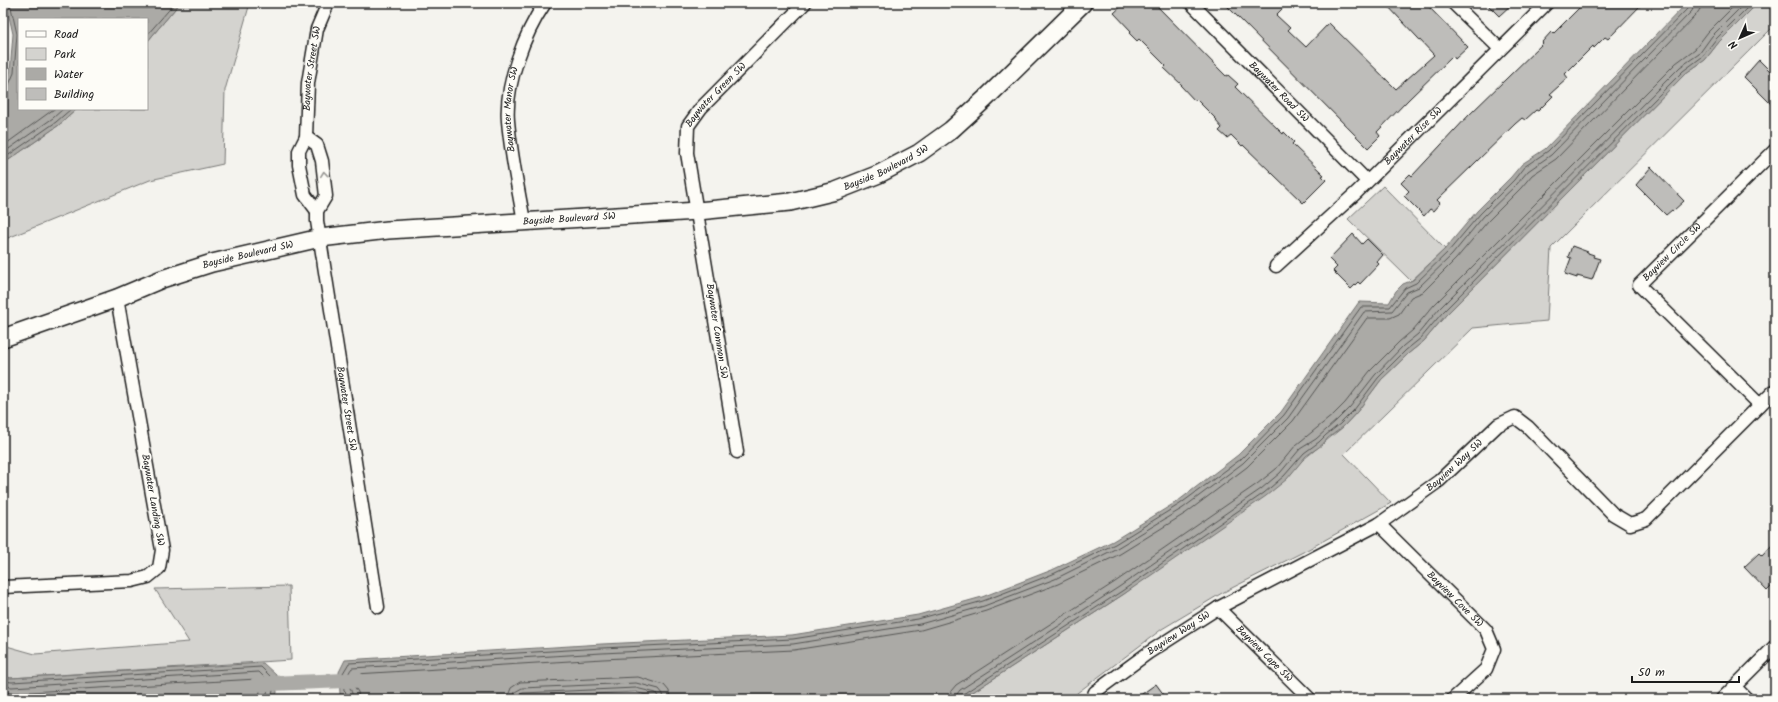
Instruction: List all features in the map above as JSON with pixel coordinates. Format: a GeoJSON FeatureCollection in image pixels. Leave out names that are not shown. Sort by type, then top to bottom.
{"type":"FeatureCollection","features":[{"type":"Feature","properties":{"kind":"street","name":"Baywater Street SW"},"geometry":{"type":"LineString","coordinates":[[318,211],[305,195],[299,165],[299,151],[306,137],[310,76],[317,29],[328,3]]}},
{"type":"Feature","properties":{"kind":"street","name":"Baywater Manor SW"},"geometry":{"type":"LineString","coordinates":[[524,221],[508,121],[510,92],[516,65],[526,38],[545,3]]}},
{"type":"Feature","properties":{"kind":"street","name":"Baywater Green SW"},"geometry":{"type":"LineString","coordinates":[[698,211],[687,153],[688,126],[701,108],[805,3]]}},
{"type":"Feature","properties":{"kind":"street","name":"Bayside Boulevard SW"},"geometry":{"type":"LineString","coordinates":[[3,338],[117,298],[162,278],[212,263],[320,238],[388,230],[698,211],[790,202],[836,191],[879,174],[919,153],[950,130],[985,99],[1083,3]]}},
{"type":"Feature","properties":{"kind":"street","name":"Baywater Road SW"},"geometry":{"type":"LineString","coordinates":[[1190,3],[1367,181]]}},
{"type":"Feature","properties":{"kind":"street"},"geometry":{"type":"LineString","coordinates":[[1453,3],[1500,49]]}},
{"type":"Feature","properties":{"kind":"street","name":"Baywater Rise SW"},"geometry":{"type":"LineString","coordinates":[[1276,266],[1367,181],[1547,3]]}},
{"type":"Feature","properties":{"kind":"street","name":"Baywater Street SW"},"geometry":{"type":"LineString","coordinates":[[306,137],[317,145],[322,161],[326,196],[318,211],[316,221],[320,238],[378,607]]}},
{"type":"Feature","properties":{"kind":"street","name":"Bayview Circle SW"},"geometry":{"type":"LineString","coordinates":[[1760,405],[1639,285],[1775,150]]}},
{"type":"Feature","properties":{"kind":"street","name":"Baywater Common SW"},"geometry":{"type":"LineString","coordinates":[[698,211],[737,452]]}},
{"type":"Feature","properties":{"kind":"street","name":"Baywater Landing SW"},"geometry":{"type":"LineString","coordinates":[[3,587],[132,581],[148,577],[159,568],[162,550],[117,298]]}},
{"type":"Feature","properties":{"kind":"street","name":"Bayview Way SW"},"geometry":{"type":"LineString","coordinates":[[1092,699],[1095,692],[1148,653],[1218,608],[1379,524],[1439,481],[1498,425],[1515,417],[1528,427],[1613,514],[1630,524],[1646,519],[1775,390]]}},
{"type":"Feature","properties":{"kind":"street","name":"Bayview Cove SW"},"geometry":{"type":"LineString","coordinates":[[1379,524],[1486,630],[1494,649],[1486,669],[1453,699]]}},
{"type":"Feature","properties":{"kind":"street","name":"Bayview Cape SW"},"geometry":{"type":"LineString","coordinates":[[1218,608],[1310,699]]}},
{"type":"Feature","properties":{"kind":"street"},"geometry":{"type":"LineString","coordinates":[[1722,699],[1775,646]]}},
{"type":"Feature","properties":{"kind":"street"},"geometry":{"type":"LineString","coordinates":[[1735,686],[1747,699]]}},
{"type":"Feature","properties":{"kind":"green space"},"geometry":{"type":"Polygon","coordinates":[[[180,3],[250,3],[225,90],[223,164],[150,180],[3,240],[3,164],[59,125],[76,110],[148,110],[148,41],[180,3]]]}},
{"type":"Feature","properties":{"kind":"green space"},"geometry":{"type":"Polygon","coordinates":[[[1758,3],[1775,3],[1775,25],[1551,248],[1547,321],[1473,328],[1344,454],[1391,503],[1307,550],[1222,593],[1162,629],[1077,693],[1076,699],[962,699],[1124,594],[1298,464],[1343,427],[1357,412],[1381,380],[1424,341],[1445,316],[1686,73],[1705,60],[1719,42],[1758,3]]]}},
{"type":"Feature","properties":{"kind":"green space"},"geometry":{"type":"Polygon","coordinates":[[[1383,186],[1445,249],[1411,281],[1348,219],[1383,186]]]}},
{"type":"Feature","properties":{"kind":"green space"},"geometry":{"type":"Polygon","coordinates":[[[289,586],[291,660],[11,678],[3,677],[3,645],[35,654],[189,642],[155,589],[289,586]]]}},
{"type":"Feature","properties":{"kind":"water"},"geometry":{"type":"Polygon","coordinates":[[[6,3],[180,3],[148,41],[148,18],[18,18],[18,110],[76,110],[59,125],[3,164],[3,89],[10,72],[13,34],[6,3]]]}},
{"type":"Feature","properties":{"kind":"water"},"geometry":{"type":"Polygon","coordinates":[[[1687,3],[1758,3],[1719,42],[1705,60],[1686,73],[1445,316],[1424,341],[1381,380],[1357,412],[1343,427],[1328,438],[1322,445],[1306,456],[1287,479],[1266,496],[1124,594],[962,699],[658,699],[636,692],[485,699],[346,699],[340,694],[339,672],[345,660],[602,644],[792,635],[918,615],[982,597],[1052,570],[1113,541],[1178,501],[1238,455],[1281,412],[1359,302],[1389,303],[1396,291],[1403,284],[1413,280],[1445,249],[1477,211],[1522,164],[1545,149],[1687,3]]]}},
{"type":"Feature","properties":{"kind":"water"},"geometry":{"type":"Polygon","coordinates":[[[263,663],[276,675],[277,693],[273,699],[3,699],[3,677],[11,678],[263,663]]]}},
{"type":"Feature","properties":{"kind":"building"},"geometry":{"type":"Polygon","coordinates":[[[1125,3],[1154,3],[1226,76],[1228,75],[1238,84],[1235,87],[1283,134],[1284,132],[1294,142],[1292,144],[1324,175],[1322,176],[1326,180],[1303,203],[1243,145],[1242,146],[1231,135],[1227,138],[1219,131],[1222,128],[1216,121],[1217,120],[1196,99],[1195,101],[1181,86],[1182,85],[1164,68],[1166,66],[1139,39],[1137,41],[1129,33],[1131,31],[1114,13],[1125,3]]]}},
{"type":"Feature","properties":{"kind":"building"},"geometry":{"type":"Polygon","coordinates":[[[1224,3],[1288,3],[1276,15],[1290,28],[1288,30],[1306,47],[1329,23],[1396,89],[1434,55],[1385,3],[1425,3],[1468,47],[1455,59],[1453,56],[1408,100],[1377,132],[1380,136],[1368,148],[1224,3]]]}},
{"type":"Feature","properties":{"kind":"building"},"geometry":{"type":"Polygon","coordinates":[[[1486,3],[1513,3],[1499,16],[1486,3]]]}},
{"type":"Feature","properties":{"kind":"building"},"geometry":{"type":"Polygon","coordinates":[[[1584,3],[1643,3],[1608,39],[1605,37],[1594,48],[1593,46],[1565,74],[1568,78],[1550,94],[1553,96],[1538,111],[1536,110],[1525,120],[1522,118],[1515,124],[1437,200],[1440,203],[1433,211],[1430,209],[1424,216],[1404,196],[1409,191],[1401,183],[1410,174],[1412,176],[1469,115],[1543,43],[1542,42],[1551,32],[1553,34],[1584,3]]]}},
{"type":"Feature","properties":{"kind":"building"},"geometry":{"type":"Polygon","coordinates":[[[1759,60],[1775,76],[1775,108],[1744,77],[1759,60]]]}},
{"type":"Feature","properties":{"kind":"building"},"geometry":{"type":"Polygon","coordinates":[[[1651,167],[1684,201],[1666,215],[1636,185],[1651,167]]]}},
{"type":"Feature","properties":{"kind":"building"},"geometry":{"type":"Polygon","coordinates":[[[1353,234],[1362,244],[1367,239],[1383,255],[1377,262],[1379,264],[1360,284],[1358,282],[1351,289],[1333,271],[1337,267],[1329,259],[1353,234]]]}},
{"type":"Feature","properties":{"kind":"building"},"geometry":{"type":"Polygon","coordinates":[[[1572,246],[1588,252],[1594,255],[1593,257],[1600,259],[1592,280],[1577,276],[1577,278],[1565,274],[1571,258],[1568,257],[1572,246]]]}},
{"type":"Feature","properties":{"kind":"building"},"geometry":{"type":"Polygon","coordinates":[[[1775,542],[1775,583],[1767,591],[1744,567],[1759,553],[1762,556],[1775,542]]]}},
{"type":"Feature","properties":{"kind":"building"},"geometry":{"type":"Polygon","coordinates":[[[1156,684],[1167,699],[1135,699],[1156,684]]]}},
{"type":"Feature","properties":{"kind":"waterway"},"geometry":{"type":"LineString","coordinates":[[257,684],[358,680]]}}]}
